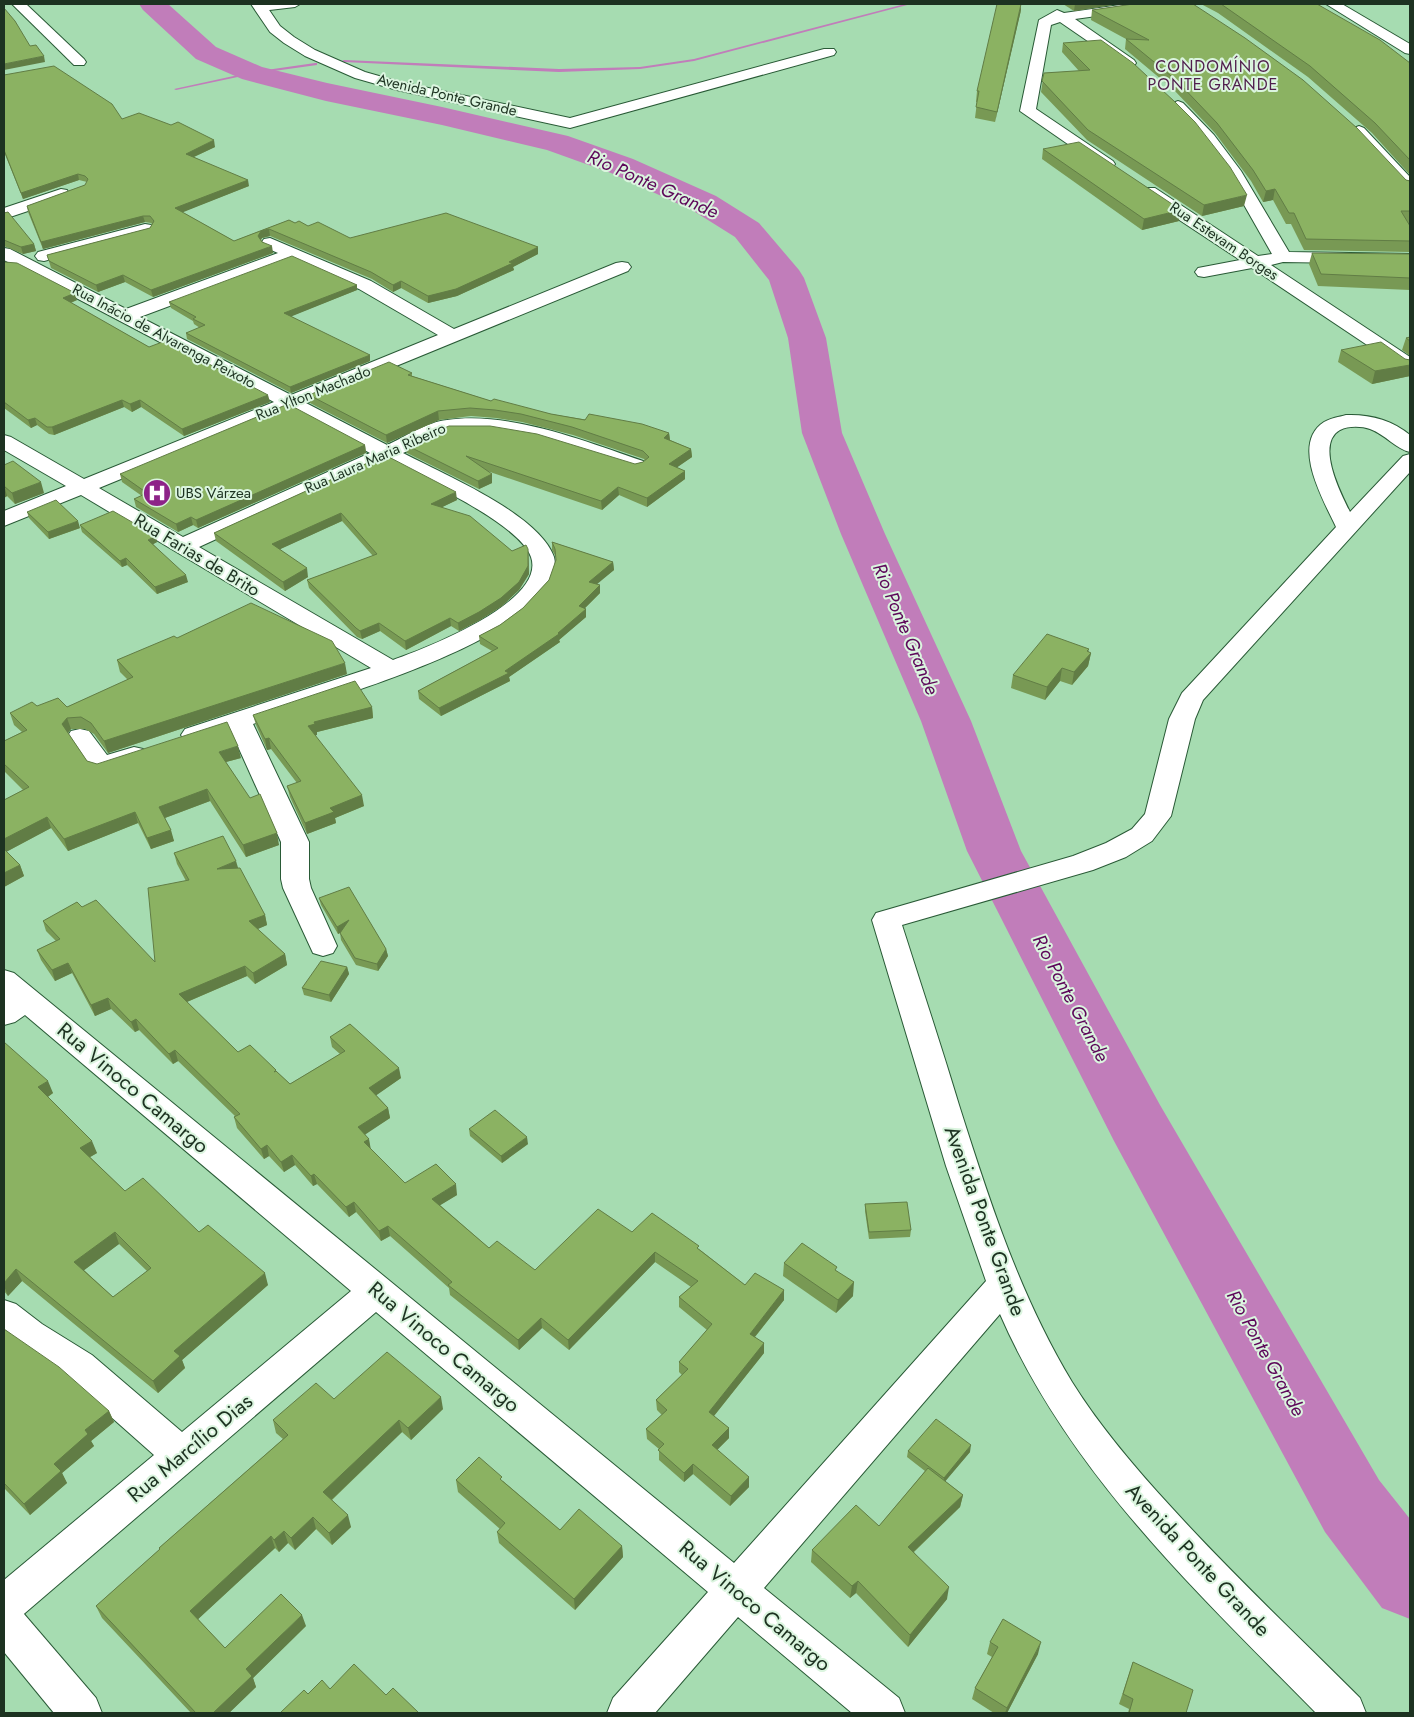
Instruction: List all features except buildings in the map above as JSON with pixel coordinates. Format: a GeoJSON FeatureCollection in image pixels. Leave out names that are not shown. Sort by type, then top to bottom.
{"type":"FeatureCollection","features":[{"type":"Feature","properties":{"kind":"street"},"geometry":{"type":"LineString","coordinates":[[19,4],[79,62],[60,65]]}},
{"type":"Feature","properties":{"kind":"street"},"geometry":{"type":"LineString","coordinates":[[1117,170],[1028,111],[1044,23],[1051,19],[1154,4]]}},
{"type":"Feature","properties":{"kind":"street"},"geometry":{"type":"LineString","coordinates":[[1333,4],[1410,50]]}},
{"type":"Feature","properties":{"kind":"street","name":"Avenida Ponte Grande"},"geometry":{"type":"LineString","coordinates":[[260,6],[275,29],[289,40],[310,53],[360,74],[397,86],[570,122],[829,52]]}},
{"type":"Feature","properties":{"kind":"street"},"geometry":{"type":"LineString","coordinates":[[1046,8],[1110,48],[1143,75]]}},
{"type":"Feature","properties":{"kind":"street"},"geometry":{"type":"LineString","coordinates":[[12,18],[30,15]]}},
{"type":"Feature","properties":{"kind":"street"},"geometry":{"type":"LineString","coordinates":[[1169,98],[1208,138],[1235,174],[1282,257]]}},
{"type":"Feature","properties":{"kind":"street"},"geometry":{"type":"LineString","coordinates":[[1350,122],[1396,169],[1410,187]]}},
{"type":"Feature","properties":{"kind":"street","name":"Rua Estevam Borges"},"geometry":{"type":"LineString","coordinates":[[1134,181],[1410,365]]}},
{"type":"Feature","properties":{"kind":"street"},"geometry":{"type":"LineString","coordinates":[[4,214],[80,187]]}},
{"type":"Feature","properties":{"kind":"street"},"geometry":{"type":"LineString","coordinates":[[10,261],[145,229]]}},
{"type":"Feature","properties":{"kind":"street"},"geometry":{"type":"LineString","coordinates":[[270,243],[365,285],[453,336]]}},
{"type":"Feature","properties":{"kind":"street"},"geometry":{"type":"LineString","coordinates":[[124,316],[294,253]]}},
{"type":"Feature","properties":{"kind":"street"},"geometry":{"type":"LineString","coordinates":[[1204,272],[1282,257],[1410,259]]}},
{"type":"Feature","properties":{"kind":"street","name":"Rua Inácio de Alvarenga Peixoto"},"geometry":{"type":"LineString","coordinates":[[10,261],[124,316],[474,498],[524,532],[541,555],[545,565],[543,574],[535,589],[504,617],[448,648],[391,669]]}},
{"type":"Feature","properties":{"kind":"street","name":"Rua Ylton Machado"},"geometry":{"type":"LineString","coordinates":[[4,519],[622,267]]}},
{"type":"Feature","properties":{"kind":"street"},"geometry":{"type":"LineString","coordinates":[[1410,446],[1400,436],[1384,427],[1367,422],[1351,421],[1336,423],[1326,430],[1320,443],[1320,462],[1326,480],[1348,528],[1410,460]]}},
{"type":"Feature","properties":{"kind":"street","name":"Rua Laura Maria Ribeiro"},"geometry":{"type":"LineString","coordinates":[[182,546],[446,426],[478,425],[546,437],[636,465]]}},
{"type":"Feature","properties":{"kind":"street","name":"Rua Farias de Brito"},"geometry":{"type":"LineString","coordinates":[[4,441],[391,669]]}},
{"type":"Feature","properties":{"kind":"street","name":"Avenida Ponte Grande"},"geometry":{"type":"LineString","coordinates":[[1345,1713],[1136,1498],[1083,1429],[1036,1352],[1004,1285],[974,1205],[886,920],[1083,863],[1116,850],[1142,835],[1158,816],[1182,719],[1191,698],[1348,528]]}},
{"type":"Feature","properties":{"kind":"street"},"geometry":{"type":"LineString","coordinates":[[80,738],[101,766],[391,669]]}},
{"type":"Feature","properties":{"kind":"street"},"geometry":{"type":"LineString","coordinates":[[239,720],[295,842],[295,879],[297,888],[322,946]]}},
{"type":"Feature","properties":{"kind":"street","name":"Rua Vinoco Camargo"},"geometry":{"type":"LineString","coordinates":[[11,998],[376,1291],[884,1713]]}},
{"type":"Feature","properties":{"kind":"street"},"geometry":{"type":"LineString","coordinates":[[628,1713],[1004,1285]]}},
{"type":"Feature","properties":{"kind":"street","name":"Rua Marcílio Dias"},"geometry":{"type":"LineString","coordinates":[[4,1605],[376,1291]]}},
{"type":"Feature","properties":{"kind":"street"},"geometry":{"type":"LineString","coordinates":[[4,1315],[30,1335],[80,1366],[182,1454]]}},
{"type":"Feature","properties":{"kind":"street"},"geometry":{"type":"LineString","coordinates":[[4,1621],[81,1713]]}},
{"type":"Feature","properties":{"kind":"lane"},"geometry":{"type":"LineString","coordinates":[[260,6],[296,4]]}},
{"type":"Feature","properties":{"kind":"waterway","name":"Rio Ponte Grande"},"geometry":{"type":"LineString","coordinates":[[152,4],[206,53],[252,73],[326,92],[442,116],[557,143],[622,166],[704,203],[747,230],[786,278],[807,338],[822,433],[863,534],[946,721],[994,851],[1137,1123],[1352,1506],[1410,1581]]}},
{"type":"Feature","properties":{"kind":"waterway"},"geometry":{"type":"LineString","coordinates":[[344,61],[532,70],[586,71],[640,68],[694,60],[909,4]]}},
{"type":"Feature","properties":{"kind":"waterway"},"geometry":{"type":"LineString","coordinates":[[176,89],[252,73],[315,64]]}},
{"type":"Feature","properties":{"kind":"place","name":"UBS Várzea"},"geometry":{"type":"Point","coordinates":[157,493]}},
{"type":"Feature","properties":{"kind":"district","name":"CONDOMÍNIO PONTE GRANDE"},"geometry":{"type":"Point","coordinates":[1213,75]}}]}
